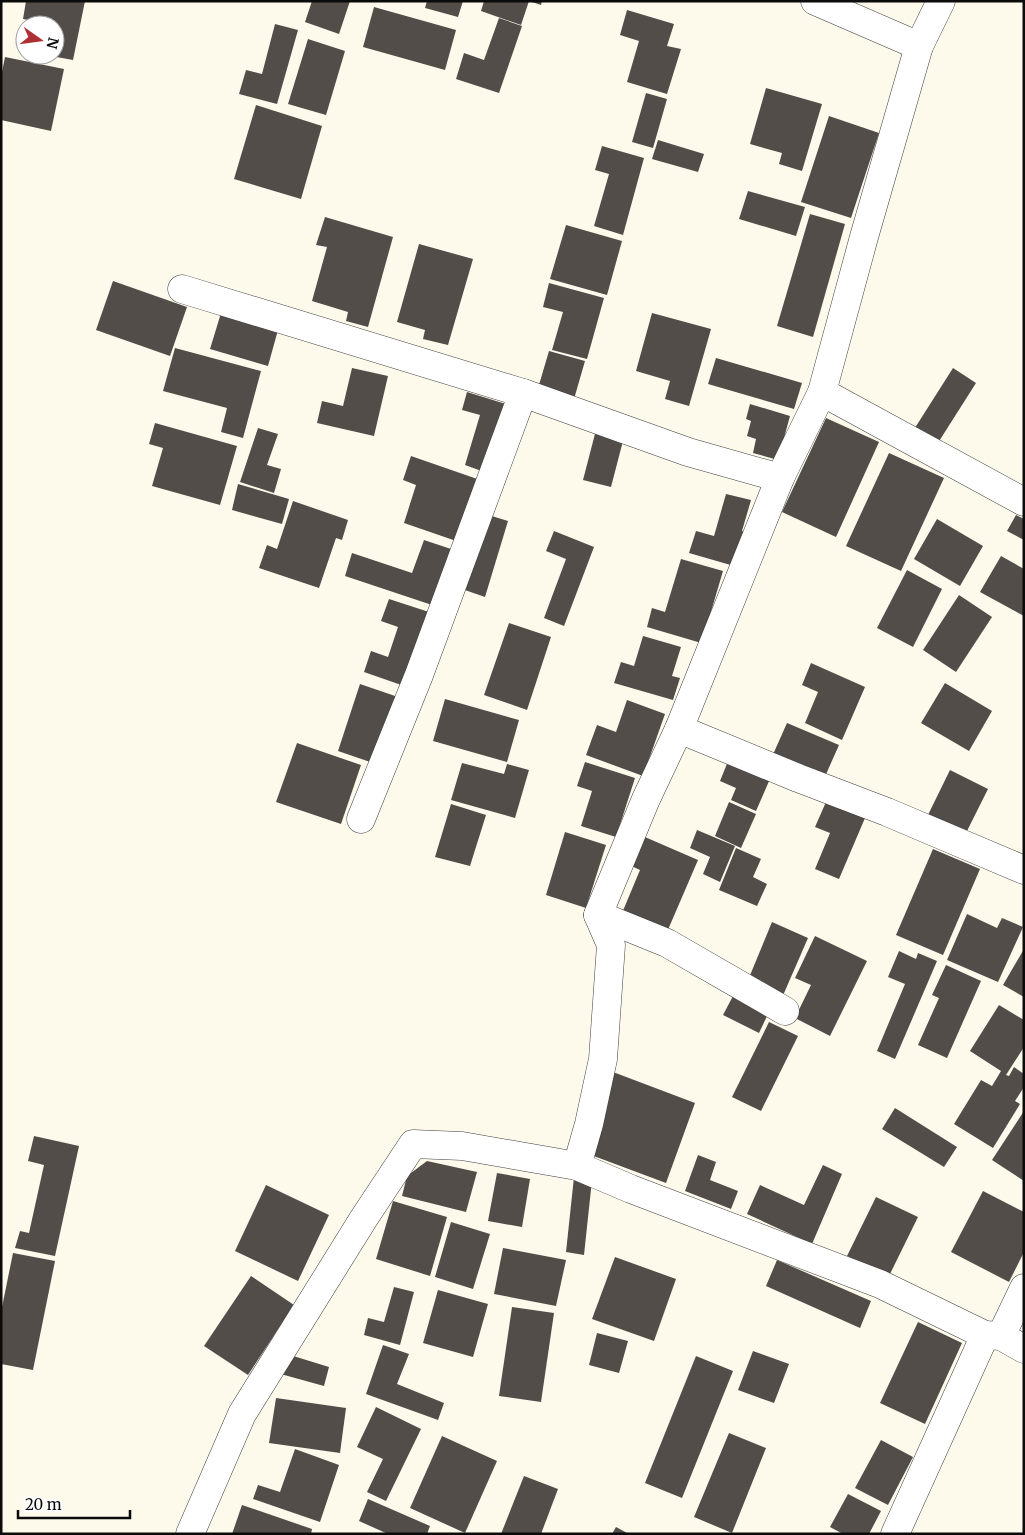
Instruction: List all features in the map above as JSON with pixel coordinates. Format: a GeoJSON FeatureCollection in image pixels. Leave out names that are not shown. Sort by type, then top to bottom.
{"type":"FeatureCollection","features":[{"type":"Feature","properties":{"kind":"street"},"geometry":{"type":"LineString","coordinates":[[816,1],[919,46]]}},
{"type":"Feature","properties":{"kind":"street"},"geometry":{"type":"LineString","coordinates":[[577,1166],[589,1124],[603,1059],[611,945],[598,915],[646,800],[679,729],[780,478],[822,392],[919,46],[941,1]]}},
{"type":"Feature","properties":{"kind":"street"},"geometry":{"type":"LineString","coordinates":[[182,289],[523,392],[688,452],[780,478]]}},
{"type":"Feature","properties":{"kind":"street"},"geometry":{"type":"LineString","coordinates":[[362,819],[419,675],[523,392]]}},
{"type":"Feature","properties":{"kind":"street"},"geometry":{"type":"LineString","coordinates":[[822,392],[1024,502]]}},
{"type":"Feature","properties":{"kind":"street"},"geometry":{"type":"LineString","coordinates":[[679,729],[887,812],[1024,870]]}},
{"type":"Feature","properties":{"kind":"street"},"geometry":{"type":"LineString","coordinates":[[598,915],[667,942],[785,1010]]}},
{"type":"Feature","properties":{"kind":"street"},"geometry":{"type":"LineString","coordinates":[[190,1534],[242,1414],[364,1218],[413,1144],[462,1146],[577,1166],[630,1189],[880,1284],[1024,1350]]}},
{"type":"Feature","properties":{"kind":"street"},"geometry":{"type":"LineString","coordinates":[[895,1534],[993,1335],[1024,1288]]}},
{"type":"Feature","properties":{"kind":"building"},"geometry":{"type":"Polygon","coordinates":[[[26,1],[85,1],[73,60],[65,59],[65,15],[24,15],[26,1]]]}},
{"type":"Feature","properties":{"kind":"building"},"geometry":{"type":"Polygon","coordinates":[[[312,1],[350,1],[339,34],[305,22],[312,1]]]}},
{"type":"Feature","properties":{"kind":"building"},"geometry":{"type":"Polygon","coordinates":[[[427,1],[463,1],[458,17],[425,8],[427,1]]]}},
{"type":"Feature","properties":{"kind":"building"},"geometry":{"type":"Polygon","coordinates":[[[484,1],[529,1],[521,25],[481,11],[484,1]]]}},
{"type":"Feature","properties":{"kind":"building"},"geometry":{"type":"Polygon","coordinates":[[[529,1],[542,1],[541,5],[529,1]]]}},
{"type":"Feature","properties":{"kind":"building"},"geometry":{"type":"Polygon","coordinates":[[[374,7],[456,30],[445,70],[363,47],[374,7]]]}},
{"type":"Feature","properties":{"kind":"building"},"geometry":{"type":"Polygon","coordinates":[[[627,10],[674,24],[667,46],[681,49],[667,94],[627,82],[639,41],[620,35],[627,10]]]}},
{"type":"Feature","properties":{"kind":"building"},"geometry":{"type":"Polygon","coordinates":[[[499,18],[522,26],[499,93],[456,79],[464,53],[484,60],[499,18]]]}},
{"type":"Feature","properties":{"kind":"building"},"geometry":{"type":"Polygon","coordinates":[[[275,24],[298,30],[277,104],[239,94],[246,70],[262,74],[275,24]]]}},
{"type":"Feature","properties":{"kind":"building"},"geometry":{"type":"Polygon","coordinates":[[[308,39],[345,51],[326,115],[288,104],[308,39]]]}},
{"type":"Feature","properties":{"kind":"building"},"geometry":{"type":"Polygon","coordinates":[[[5,57],[15,59],[15,65],[44,65],[64,69],[51,131],[1,120],[1,77],[5,57]]]}},
{"type":"Feature","properties":{"kind":"building"},"geometry":{"type":"Polygon","coordinates":[[[766,88],[822,104],[802,171],[779,164],[782,153],[750,144],[766,88]]]}},
{"type":"Feature","properties":{"kind":"building"},"geometry":{"type":"Polygon","coordinates":[[[646,93],[667,99],[653,148],[632,142],[646,93]]]}},
{"type":"Feature","properties":{"kind":"building"},"geometry":{"type":"Polygon","coordinates":[[[256,105],[322,126],[301,199],[234,179],[256,105]]]}},
{"type":"Feature","properties":{"kind":"building"},"geometry":{"type":"Polygon","coordinates":[[[829,116],[879,133],[851,218],[801,202],[829,116]]]}},
{"type":"Feature","properties":{"kind":"building"},"geometry":{"type":"Polygon","coordinates":[[[658,140],[704,154],[698,172],[652,159],[658,140]]]}},
{"type":"Feature","properties":{"kind":"building"},"geometry":{"type":"Polygon","coordinates":[[[602,146],[644,158],[623,235],[594,226],[609,174],[595,170],[602,146]]]}},
{"type":"Feature","properties":{"kind":"building"},"geometry":{"type":"Polygon","coordinates":[[[748,191],[805,207],[796,236],[739,219],[748,191]]]}},
{"type":"Feature","properties":{"kind":"building"},"geometry":{"type":"Polygon","coordinates":[[[810,214],[845,224],[813,337],[777,326],[810,214]]]}},
{"type":"Feature","properties":{"kind":"building"},"geometry":{"type":"Polygon","coordinates":[[[325,217],[393,237],[368,327],[346,321],[348,312],[312,301],[327,247],[316,245],[325,217]]]}},
{"type":"Feature","properties":{"kind":"building"},"geometry":{"type":"Polygon","coordinates":[[[566,225],[622,241],[607,295],[550,279],[566,225]]]}},
{"type":"Feature","properties":{"kind":"building"},"geometry":{"type":"Polygon","coordinates":[[[419,244],[473,259],[448,345],[423,339],[425,330],[397,322],[419,244]]]}},
{"type":"Feature","properties":{"kind":"building"},"geometry":{"type":"Polygon","coordinates":[[[113,281],[187,307],[170,356],[96,330],[113,281]]]}},
{"type":"Feature","properties":{"kind":"building"},"geometry":{"type":"Polygon","coordinates":[[[549,283],[604,298],[587,359],[552,350],[563,312],[543,307],[549,283]]]}},
{"type":"Feature","properties":{"kind":"building"},"geometry":{"type":"Polygon","coordinates":[[[221,313],[278,330],[268,366],[210,349],[221,313]]]}},
{"type":"Feature","properties":{"kind":"building"},"geometry":{"type":"Polygon","coordinates":[[[652,313],[711,329],[689,406],[665,399],[670,381],[636,371],[652,313]]]}},
{"type":"Feature","properties":{"kind":"building"},"geometry":{"type":"Polygon","coordinates":[[[175,348],[261,371],[243,438],[221,432],[227,408],[163,391],[175,348]]]}},
{"type":"Feature","properties":{"kind":"building"},"geometry":{"type":"Polygon","coordinates":[[[549,351],[585,361],[572,406],[536,395],[549,351]]]}},
{"type":"Feature","properties":{"kind":"building"},"geometry":{"type":"Polygon","coordinates":[[[716,358],[802,383],[794,409],[708,384],[716,358]]]}},
{"type":"Feature","properties":{"kind":"building"},"geometry":{"type":"Polygon","coordinates":[[[352,368],[388,376],[374,436],[317,423],[322,401],[343,406],[352,368]]]}},
{"type":"Feature","properties":{"kind":"building"},"geometry":{"type":"Polygon","coordinates":[[[953,368],[976,383],[936,446],[913,431],[953,368]]]}},
{"type":"Feature","properties":{"kind":"building"},"geometry":{"type":"Polygon","coordinates":[[[467,392],[509,405],[487,473],[465,465],[480,415],[462,410],[467,392]]]}},
{"type":"Feature","properties":{"kind":"building"},"geometry":{"type":"Polygon","coordinates":[[[750,404],[790,416],[778,460],[753,453],[756,439],[747,436],[751,421],[746,419],[750,404]]]}},
{"type":"Feature","properties":{"kind":"building"},"geometry":{"type":"Polygon","coordinates":[[[826,418],[879,442],[836,537],[782,512],[826,418]]]}},
{"type":"Feature","properties":{"kind":"building"},"geometry":{"type":"Polygon","coordinates":[[[155,423],[237,446],[220,505],[152,486],[163,448],[149,444],[155,423]]]}},
{"type":"Feature","properties":{"kind":"building"},"geometry":{"type":"Polygon","coordinates":[[[258,428],[278,434],[267,465],[281,469],[274,493],[240,482],[258,428]]]}},
{"type":"Feature","properties":{"kind":"building"},"geometry":{"type":"Polygon","coordinates":[[[596,430],[624,437],[611,487],[583,480],[596,430]]]}},
{"type":"Feature","properties":{"kind":"building"},"geometry":{"type":"Polygon","coordinates":[[[889,453],[944,478],[901,571],[846,546],[889,453]]]}},
{"type":"Feature","properties":{"kind":"building"},"geometry":{"type":"Polygon","coordinates":[[[411,456],[483,481],[462,543],[404,523],[416,485],[403,480],[411,456]]]}},
{"type":"Feature","properties":{"kind":"building"},"geometry":{"type":"Polygon","coordinates":[[[238,484],[289,499],[282,524],[232,510],[238,484]]]}},
{"type":"Feature","properties":{"kind":"building"},"geometry":{"type":"Polygon","coordinates":[[[726,494],[751,500],[742,531],[751,534],[741,568],[689,553],[696,531],[714,536],[726,494]]]}},
{"type":"Feature","properties":{"kind":"building"},"geometry":{"type":"Polygon","coordinates":[[[293,501],[348,520],[342,540],[336,538],[319,588],[259,568],[267,545],[277,549],[293,501]]]}},
{"type":"Feature","properties":{"kind":"building"},"geometry":{"type":"Polygon","coordinates":[[[482,513],[508,521],[485,597],[459,588],[482,513]]]}},
{"type":"Feature","properties":{"kind":"building"},"geometry":{"type":"Polygon","coordinates":[[[1016,515],[1024,519],[1024,540],[1007,531],[1016,515]]]}},
{"type":"Feature","properties":{"kind":"building"},"geometry":{"type":"Polygon","coordinates":[[[937,519],[983,546],[960,586],[914,559],[937,519]]]}},
{"type":"Feature","properties":{"kind":"building"},"geometry":{"type":"Polygon","coordinates":[[[554,531],[594,547],[564,626],[544,618],[566,559],[546,551],[554,531]]]}},
{"type":"Feature","properties":{"kind":"building"},"geometry":{"type":"Polygon","coordinates":[[[424,540],[457,551],[438,607],[345,576],[352,553],[412,573],[424,540]]]}},
{"type":"Feature","properties":{"kind":"building"},"geometry":{"type":"Polygon","coordinates":[[[1001,556],[1024,569],[1024,616],[980,592],[1001,556]]]}},
{"type":"Feature","properties":{"kind":"building"},"geometry":{"type":"Polygon","coordinates":[[[681,559],[723,571],[710,615],[708,645],[647,627],[652,608],[665,612],[681,559]]]}},
{"type":"Feature","properties":{"kind":"building"},"geometry":{"type":"Polygon","coordinates":[[[907,570],[942,589],[913,647],[877,628],[907,570]]]}},
{"type":"Feature","properties":{"kind":"building"},"geometry":{"type":"Polygon","coordinates":[[[959,595],[992,617],[956,672],[923,650],[959,595]]]}},
{"type":"Feature","properties":{"kind":"building"},"geometry":{"type":"Polygon","coordinates":[[[389,599],[432,613],[407,687],[364,672],[371,651],[388,657],[398,627],[381,621],[389,599]]]}},
{"type":"Feature","properties":{"kind":"building"},"geometry":{"type":"Polygon","coordinates":[[[509,623],[551,637],[527,710],[484,695],[509,623]]]}},
{"type":"Feature","properties":{"kind":"building"},"geometry":{"type":"Polygon","coordinates":[[[643,636],[681,647],[672,676],[680,678],[673,700],[614,683],[621,662],[634,666],[643,636]]]}},
{"type":"Feature","properties":{"kind":"building"},"geometry":{"type":"Polygon","coordinates":[[[811,663],[865,687],[842,740],[805,723],[818,692],[802,685],[811,663]]]}},
{"type":"Feature","properties":{"kind":"building"},"geometry":{"type":"Polygon","coordinates":[[[945,683],[992,711],[969,751],[921,723],[945,683]]]}},
{"type":"Feature","properties":{"kind":"building"},"geometry":{"type":"Polygon","coordinates":[[[360,684],[398,697],[376,764],[338,751],[360,684]]]}},
{"type":"Feature","properties":{"kind":"building"},"geometry":{"type":"Polygon","coordinates":[[[445,699],[519,720],[507,762],[433,741],[445,699]]]}},
{"type":"Feature","properties":{"kind":"building"},"geometry":{"type":"Polygon","coordinates":[[[627,700],[665,714],[643,776],[586,755],[597,725],[616,732],[627,700]]]}},
{"type":"Feature","properties":{"kind":"building"},"geometry":{"type":"Polygon","coordinates":[[[787,723],[839,745],[823,781],[771,759],[787,723]]]}},
{"type":"Feature","properties":{"kind":"building"},"geometry":{"type":"Polygon","coordinates":[[[297,743],[361,765],[341,824],[276,802],[297,743]]]}},
{"type":"Feature","properties":{"kind":"building"},"geometry":{"type":"Polygon","coordinates":[[[731,754],[773,772],[756,811],[731,800],[736,788],[720,781],[731,754]]]}},
{"type":"Feature","properties":{"kind":"building"},"geometry":{"type":"Polygon","coordinates":[[[585,762],[635,778],[616,837],[581,826],[592,791],[577,786],[585,762]]]}},
{"type":"Feature","properties":{"kind":"building"},"geometry":{"type":"Polygon","coordinates":[[[462,763],[504,774],[507,764],[529,770],[515,818],[451,800],[462,763]]]}},
{"type":"Feature","properties":{"kind":"building"},"geometry":{"type":"Polygon","coordinates":[[[950,770],[988,789],[964,837],[926,819],[950,770]]]}},
{"type":"Feature","properties":{"kind":"building"},"geometry":{"type":"Polygon","coordinates":[[[729,802],[756,814],[741,848],[715,836],[729,802]]]}},
{"type":"Feature","properties":{"kind":"building"},"geometry":{"type":"Polygon","coordinates":[[[826,802],[865,818],[839,879],[815,869],[830,833],[815,827],[826,802]]]}},
{"type":"Feature","properties":{"kind":"building"},"geometry":{"type":"Polygon","coordinates":[[[451,804],[486,815],[470,866],[435,857],[451,804]]]}},
{"type":"Feature","properties":{"kind":"building"},"geometry":{"type":"Polygon","coordinates":[[[697,830],[735,846],[720,882],[703,874],[710,857],[690,848],[697,830]]]}},
{"type":"Feature","properties":{"kind":"building"},"geometry":{"type":"Polygon","coordinates":[[[565,832],[606,845],[586,908],[546,895],[565,832]]]}},
{"type":"Feature","properties":{"kind":"building"},"geometry":{"type":"Polygon","coordinates":[[[638,834],[698,860],[667,932],[622,913],[640,870],[625,863],[638,834]]]}},
{"type":"Feature","properties":{"kind":"building"},"geometry":{"type":"Polygon","coordinates":[[[736,848],[761,859],[753,877],[767,884],[757,906],[719,890],[736,848]]]}},
{"type":"Feature","properties":{"kind":"building"},"geometry":{"type":"Polygon","coordinates":[[[933,849],[980,869],[943,955],[896,935],[933,849]]]}},
{"type":"Feature","properties":{"kind":"building"},"geometry":{"type":"Polygon","coordinates":[[[967,914],[997,928],[1002,918],[1023,927],[998,982],[947,960],[967,914]]]}},
{"type":"Feature","properties":{"kind":"building"},"geometry":{"type":"Polygon","coordinates":[[[772,922],[808,938],[781,1000],[746,985],[772,922]]]}},
{"type":"Feature","properties":{"kind":"building"},"geometry":{"type":"Polygon","coordinates":[[[815,936],[867,961],[830,1036],[795,1018],[811,985],[795,978],[815,936]]]}},
{"type":"Feature","properties":{"kind":"building"},"geometry":{"type":"Polygon","coordinates":[[[1024,949],[1024,997],[1003,985],[1024,949]]]}},
{"type":"Feature","properties":{"kind":"building"},"geometry":{"type":"Polygon","coordinates":[[[899,951],[916,959],[918,953],[937,961],[895,1059],[877,1051],[905,984],[888,977],[899,951]]]}},
{"type":"Feature","properties":{"kind":"building"},"geometry":{"type":"Polygon","coordinates":[[[946,965],[981,981],[947,1058],[918,1045],[939,998],[932,995],[946,965]]]}},
{"type":"Feature","properties":{"kind":"building"},"geometry":{"type":"Polygon","coordinates":[[[733,996],[768,1014],[759,1033],[723,1015],[733,996]]]}},
{"type":"Feature","properties":{"kind":"building"},"geometry":{"type":"Polygon","coordinates":[[[999,1005],[1024,1020],[1024,1047],[1006,1075],[1009,1076],[1014,1067],[1024,1074],[1024,1087],[1015,1101],[1020,1104],[993,1148],[954,1124],[981,1080],[992,1086],[1001,1071],[970,1051],[999,1005]]]}},
{"type":"Feature","properties":{"kind":"building"},"geometry":{"type":"Polygon","coordinates":[[[769,1022],[798,1036],[761,1111],[732,1097],[769,1022]]]}},
{"type":"Feature","properties":{"kind":"building"},"geometry":{"type":"Polygon","coordinates":[[[613,1072],[695,1103],[666,1183],[583,1152],[613,1072]]]}},
{"type":"Feature","properties":{"kind":"building"},"geometry":{"type":"Polygon","coordinates":[[[895,1108],[957,1147],[944,1167],[882,1129],[895,1108]]]}},
{"type":"Feature","properties":{"kind":"building"},"geometry":{"type":"Polygon","coordinates":[[[1024,1111],[1024,1181],[992,1160],[1024,1111]]]}},
{"type":"Feature","properties":{"kind":"building"},"geometry":{"type":"Polygon","coordinates":[[[34,1136],[79,1146],[55,1256],[15,1248],[20,1231],[29,1233],[44,1165],[28,1161],[34,1136]]]}},
{"type":"Feature","properties":{"kind":"building"},"geometry":{"type":"Polygon","coordinates":[[[698,1155],[716,1162],[710,1180],[738,1191],[731,1209],[685,1191],[698,1155]]]}},
{"type":"Feature","properties":{"kind":"building"},"geometry":{"type":"Polygon","coordinates":[[[427,1161],[477,1172],[466,1212],[402,1196],[407,1176],[427,1161]]]}},
{"type":"Feature","properties":{"kind":"building"},"geometry":{"type":"Polygon","coordinates":[[[823,1165],[842,1174],[812,1244],[747,1214],[760,1185],[804,1205],[823,1165]]]}},
{"type":"Feature","properties":{"kind":"building"},"geometry":{"type":"Polygon","coordinates":[[[497,1173],[530,1179],[522,1227],[488,1221],[497,1173]]]}},
{"type":"Feature","properties":{"kind":"building"},"geometry":{"type":"Polygon","coordinates":[[[574,1177],[592,1180],[584,1255],[566,1252],[574,1177]]]}},
{"type":"Feature","properties":{"kind":"building"},"geometry":{"type":"Polygon","coordinates":[[[266,1185],[329,1215],[298,1281],[235,1251],[266,1185]]]}},
{"type":"Feature","properties":{"kind":"building"},"geometry":{"type":"Polygon","coordinates":[[[983,1191],[1024,1212],[1024,1252],[1009,1282],[951,1252],[983,1191]]]}},
{"type":"Feature","properties":{"kind":"building"},"geometry":{"type":"Polygon","coordinates":[[[876,1197],[918,1217],[889,1276],[847,1256],[876,1197]]]}},
{"type":"Feature","properties":{"kind":"building"},"geometry":{"type":"Polygon","coordinates":[[[393,1201],[447,1217],[430,1276],[376,1259],[393,1201]]]}},
{"type":"Feature","properties":{"kind":"building"},"geometry":{"type":"Polygon","coordinates":[[[451,1222],[490,1234],[473,1289],[435,1277],[451,1222]]]}},
{"type":"Feature","properties":{"kind":"building"},"geometry":{"type":"Polygon","coordinates":[[[503,1248],[566,1260],[556,1306],[494,1294],[503,1248]]]}},
{"type":"Feature","properties":{"kind":"building"},"geometry":{"type":"Polygon","coordinates":[[[13,1253],[55,1261],[33,1370],[1,1364],[1,1312],[13,1253]]]}},
{"type":"Feature","properties":{"kind":"building"},"geometry":{"type":"Polygon","coordinates":[[[615,1257],[676,1279],[654,1341],[592,1319],[615,1257]]]}},
{"type":"Feature","properties":{"kind":"building"},"geometry":{"type":"Polygon","coordinates":[[[777,1260],[871,1301],[860,1328],[766,1286],[777,1260]]]}},
{"type":"Feature","properties":{"kind":"building"},"geometry":{"type":"Polygon","coordinates":[[[251,1276],[294,1305],[248,1375],[204,1346],[251,1276]]]}},
{"type":"Feature","properties":{"kind":"building"},"geometry":{"type":"Polygon","coordinates":[[[394,1287],[414,1292],[400,1345],[364,1335],[368,1318],[384,1322],[394,1287]]]}},
{"type":"Feature","properties":{"kind":"building"},"geometry":{"type":"Polygon","coordinates":[[[438,1290],[488,1304],[473,1357],[423,1343],[438,1290]]]}},
{"type":"Feature","properties":{"kind":"building"},"geometry":{"type":"Polygon","coordinates":[[[512,1307],[554,1313],[541,1402],[499,1396],[512,1307]]]}},
{"type":"Feature","properties":{"kind":"building"},"geometry":{"type":"Polygon","coordinates":[[[918,1322],[962,1343],[925,1424],[880,1403],[918,1322]]]}},
{"type":"Feature","properties":{"kind":"building"},"geometry":{"type":"Polygon","coordinates":[[[597,1333],[628,1341],[619,1373],[589,1365],[597,1333]]]}},
{"type":"Feature","properties":{"kind":"building"},"geometry":{"type":"Polygon","coordinates":[[[383,1345],[409,1354],[397,1384],[444,1403],[438,1420],[366,1394],[383,1345]]]}},
{"type":"Feature","properties":{"kind":"building"},"geometry":{"type":"Polygon","coordinates":[[[753,1351],[789,1364],[774,1403],[738,1390],[753,1351]]]}},
{"type":"Feature","properties":{"kind":"building"},"geometry":{"type":"Polygon","coordinates":[[[290,1355],[329,1367],[324,1386],[277,1373],[290,1355]]]}},
{"type":"Feature","properties":{"kind":"building"},"geometry":{"type":"Polygon","coordinates":[[[696,1356],[733,1371],[682,1498],[645,1483],[696,1356]]]}},
{"type":"Feature","properties":{"kind":"building"},"geometry":{"type":"Polygon","coordinates":[[[276,1398],[346,1408],[340,1453],[269,1443],[276,1398]]]}},
{"type":"Feature","properties":{"kind":"building"},"geometry":{"type":"Polygon","coordinates":[[[376,1407],[421,1429],[386,1501],[367,1492],[383,1459],[357,1447],[376,1407]]]}},
{"type":"Feature","properties":{"kind":"building"},"geometry":{"type":"Polygon","coordinates":[[[729,1433],[766,1448],[732,1533],[694,1517],[729,1433]]]}},
{"type":"Feature","properties":{"kind":"building"},"geometry":{"type":"Polygon","coordinates":[[[442,1436],[497,1461],[465,1533],[410,1508],[442,1436]]]}},
{"type":"Feature","properties":{"kind":"building"},"geometry":{"type":"Polygon","coordinates":[[[881,1440],[913,1457],[888,1505],[855,1488],[881,1440]]]}},
{"type":"Feature","properties":{"kind":"building"},"geometry":{"type":"Polygon","coordinates":[[[295,1449],[339,1465],[320,1522],[253,1499],[258,1485],[280,1492],[295,1449]]]}},
{"type":"Feature","properties":{"kind":"building"},"geometry":{"type":"Polygon","coordinates":[[[524,1476],[558,1489],[541,1534],[501,1534],[524,1476]]]}},
{"type":"Feature","properties":{"kind":"building"},"geometry":{"type":"Polygon","coordinates":[[[848,1494],[881,1511],[869,1534],[843,1534],[830,1527],[848,1494]]]}},
{"type":"Feature","properties":{"kind":"building"},"geometry":{"type":"Polygon","coordinates":[[[368,1499],[430,1526],[427,1534],[388,1534],[359,1521],[368,1499]]]}},
{"type":"Feature","properties":{"kind":"building"},"geometry":{"type":"Polygon","coordinates":[[[242,1505],[312,1529],[311,1534],[232,1534],[242,1505]]]}},
{"type":"Feature","properties":{"kind":"building"},"geometry":{"type":"Polygon","coordinates":[[[616,1527],[629,1534],[612,1534],[616,1527]]]}}]}
